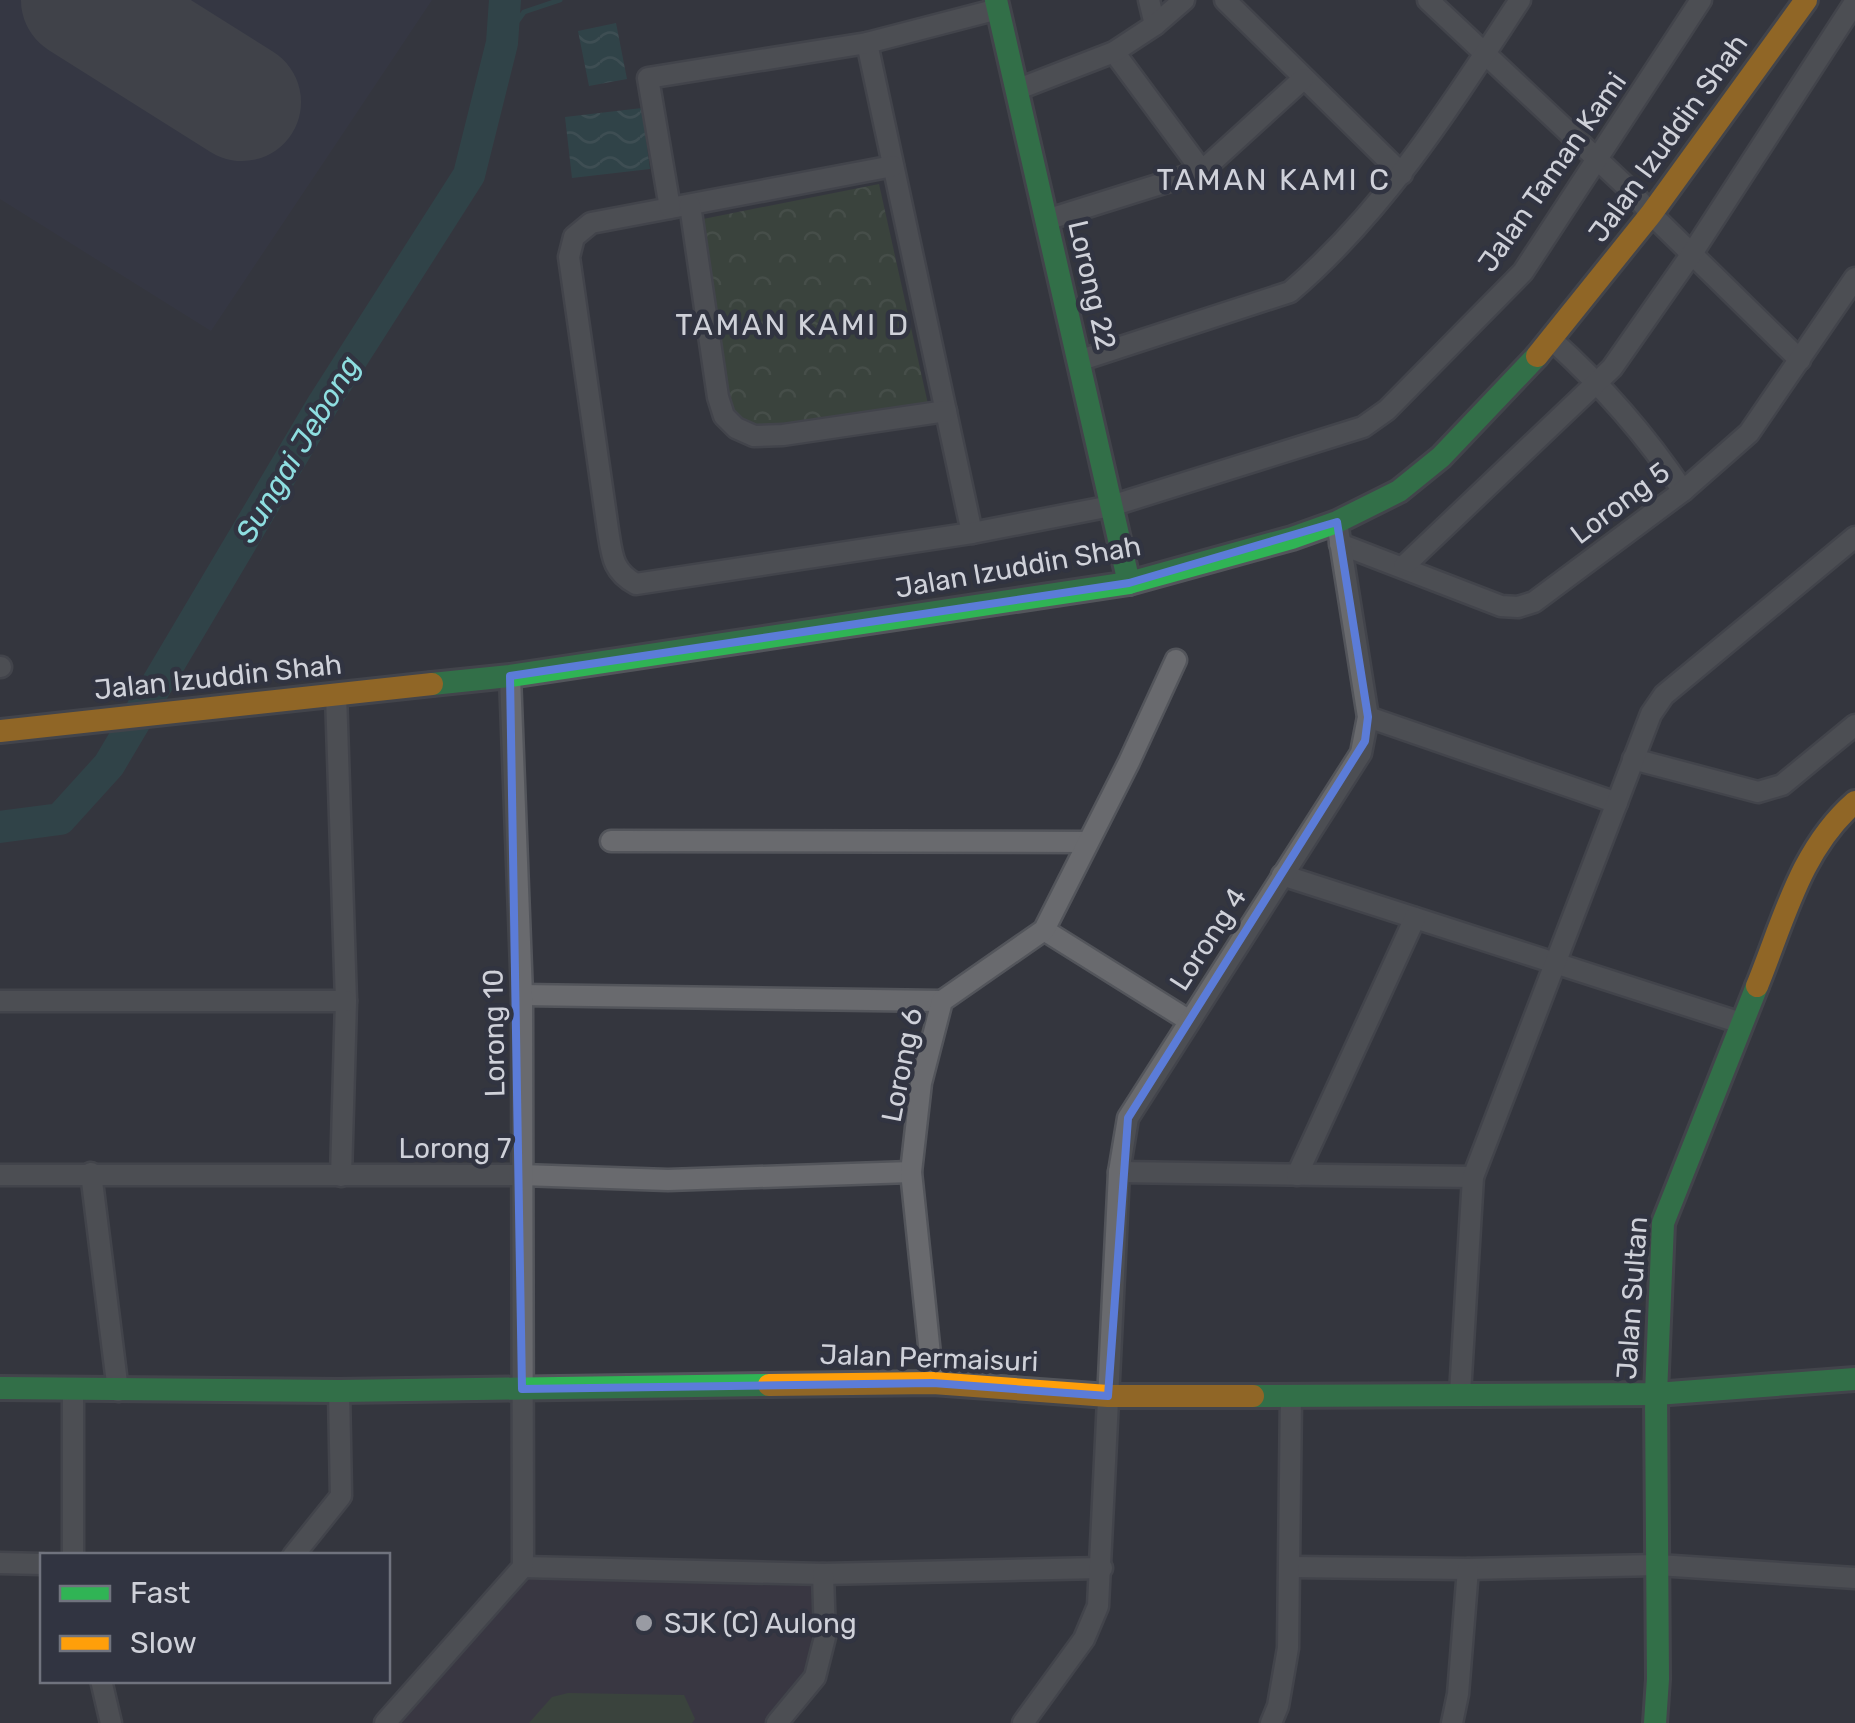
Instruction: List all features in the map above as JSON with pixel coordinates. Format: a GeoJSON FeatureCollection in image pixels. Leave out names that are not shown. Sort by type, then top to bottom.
{"type":"FeatureCollection","features":[{"type":"Feature","properties":{"kind":"street"},"geometry":{"type":"LineString","coordinates":[[1149,0],[1155,26]]}},
{"type":"Feature","properties":{"kind":"street"},"geometry":{"type":"LineString","coordinates":[[1016,90],[1114,52],[1155,26],[1184,0]]}},
{"type":"Feature","properties":{"kind":"street"},"geometry":{"type":"LineString","coordinates":[[1225,0],[1402,174]]}},
{"type":"Feature","properties":{"kind":"street"},"geometry":{"type":"LineString","coordinates":[[1428,0],[1631,191],[1800,360]]}},
{"type":"Feature","properties":{"kind":"street"},"geometry":{"type":"LineString","coordinates":[[1078,360],[1290,292],[1402,174],[1520,0]]}},
{"type":"Feature","properties":{"kind":"street","name":"Jalan Taman Kami"},"geometry":{"type":"LineString","coordinates":[[972,533],[1111,506],[1346,433],[1387,410],[1523,272],[1701,0]]}},
{"type":"Feature","properties":{"kind":"street","name":"Jalan Izuddin Shah"},"geometry":{"type":"LineString","coordinates":[[0,731],[510,676],[1129,583],[1292,538],[1338,533],[1441,457],[1552,340],[1651,214],[1806,0]]}},
{"type":"Feature","properties":{"kind":"street"},"geometry":{"type":"LineString","coordinates":[[1404,566],[1599,382],[1693,252],[1855,2]]}},
{"type":"Feature","properties":{"kind":"street"},"geometry":{"type":"LineString","coordinates":[[946,411],[754,436],[736,428],[724,416],[680,206],[648,78],[866,43],[997,4]]}},
{"type":"Feature","properties":{"kind":"street","name":"Lorong 22"},"geometry":{"type":"LineString","coordinates":[[997,4],[1129,583]]}},
{"type":"Feature","properties":{"kind":"street"},"geometry":{"type":"LineString","coordinates":[[866,43],[893,166],[972,533],[636,584],[621,576],[610,548],[569,257],[574,237],[591,223],[893,166]]}},
{"type":"Feature","properties":{"kind":"street"},"geometry":{"type":"LineString","coordinates":[[1114,52],[1202,171]]}},
{"type":"Feature","properties":{"kind":"street"},"geometry":{"type":"LineString","coordinates":[[1046,220],[1202,171],[1303,78]]}},
{"type":"Feature","properties":{"kind":"street","name":"Lorong 5"},"geometry":{"type":"LineString","coordinates":[[1338,533],[1404,566],[1501,606],[1534,602],[1682,491],[1749,434],[1852,289]]}},
{"type":"Feature","properties":{"kind":"street"},"geometry":{"type":"LineString","coordinates":[[1552,340],[1599,382],[1654,449],[1682,491]]}},
{"type":"Feature","properties":{"kind":"street","name":"Lorong 4"},"geometry":{"type":"LineString","coordinates":[[1024,1723],[1084,1639],[1098,1606],[1119,1172],[1123,1139],[1134,1106],[1361,753],[1368,717],[1338,533]]}},
{"type":"Feature","properties":{"kind":"street"},"geometry":{"type":"LineString","coordinates":[[1460,1394],[1473,1178],[1651,714],[1664,695],[1855,537]]}},
{"type":"Feature","properties":{"kind":"street","name":"Lorong 6"},"geometry":{"type":"LineString","coordinates":[[933,1383],[911,1172],[921,1083],[942,1001],[1044,930],[1176,660]]}},
{"type":"Feature","properties":{"kind":"street","name":"Lorong 10"},"geometry":{"type":"LineString","coordinates":[[510,676],[522,996],[522,1567]]}},
{"type":"Feature","properties":{"kind":"street"},"geometry":{"type":"LineString","coordinates":[[336,694],[346,1001],[340,1176]]}},
{"type":"Feature","properties":{"kind":"street"},"geometry":{"type":"LineString","coordinates":[[1368,717],[1616,804]]}},
{"type":"Feature","properties":{"kind":"street"},"geometry":{"type":"LineString","coordinates":[[1633,759],[1758,792],[1770,791],[1855,725]]}},
{"type":"Feature","properties":{"kind":"street","name":"Jalan Sultan"},"geometry":{"type":"LineString","coordinates":[[1655,1723],[1656,1394],[1662,1223],[1810,853],[1832,823],[1855,802]]}},
{"type":"Feature","properties":{"kind":"street"},"geometry":{"type":"LineString","coordinates":[[611,841],[1087,842]]}},
{"type":"Feature","properties":{"kind":"street"},"geometry":{"type":"LineString","coordinates":[[1282,875],[1742,1023]]}},
{"type":"Feature","properties":{"kind":"street"},"geometry":{"type":"LineString","coordinates":[[1296,1175],[1415,918]]}},
{"type":"Feature","properties":{"kind":"street"},"geometry":{"type":"LineString","coordinates":[[1044,930],[1188,1020]]}},
{"type":"Feature","properties":{"kind":"street"},"geometry":{"type":"LineString","coordinates":[[522,996],[942,1001]]}},
{"type":"Feature","properties":{"kind":"street"},"geometry":{"type":"LineString","coordinates":[[0,1001],[346,1001]]}},
{"type":"Feature","properties":{"kind":"street","name":"Lorong 7"},"geometry":{"type":"LineString","coordinates":[[0,1175],[522,1175],[668,1180],[911,1172]]}},
{"type":"Feature","properties":{"kind":"street"},"geometry":{"type":"LineString","coordinates":[[1119,1172],[1473,1178]]}},
{"type":"Feature","properties":{"kind":"street"},"geometry":{"type":"LineString","coordinates":[[91,1173],[118,1390]]}},
{"type":"Feature","properties":{"kind":"street","name":"Jalan Permaisuri"},"geometry":{"type":"LineString","coordinates":[[0,1388],[339,1391],[933,1383],[1108,1396],[1292,1396],[1656,1394],[1855,1379]]}},
{"type":"Feature","properties":{"kind":"street"},"geometry":{"type":"LineString","coordinates":[[73,1391],[73,1553]]}},
{"type":"Feature","properties":{"kind":"street"},"geometry":{"type":"LineString","coordinates":[[295,1553],[341,1496],[339,1391]]}},
{"type":"Feature","properties":{"kind":"street"},"geometry":{"type":"LineString","coordinates":[[1271,1723],[1278,1706],[1288,1648],[1292,1396]]}},
{"type":"Feature","properties":{"kind":"street"},"geometry":{"type":"LineString","coordinates":[[0,1564],[40,1564]]}},
{"type":"Feature","properties":{"kind":"street"},"geometry":{"type":"LineString","coordinates":[[1291,1568],[1658,1565],[1855,1578]]}},
{"type":"Feature","properties":{"kind":"street"},"geometry":{"type":"LineString","coordinates":[[385,1723],[522,1567],[824,1574],[1102,1568]]}},
{"type":"Feature","properties":{"kind":"street"},"geometry":{"type":"LineString","coordinates":[[1452,1723],[1468,1569]]}},
{"type":"Feature","properties":{"kind":"street"},"geometry":{"type":"LineString","coordinates":[[777,1723],[815,1677],[824,1636],[824,1574]]}},
{"type":"Feature","properties":{"kind":"street"},"geometry":{"type":"LineString","coordinates":[[101,1683],[111,1723]]}},
{"type":"Feature","properties":{"kind":"highlighted area"},"geometry":{"type":"Polygon","coordinates":[[[1337,522],[1368,717],[1365,741],[1128,1118],[1108,1396],[933,1383],[522,1389],[510,676],[1129,583],[1337,522]]]}},
{"type":"Feature","properties":{"kind":"shaded area"},"geometry":{"type":"Polygon","coordinates":[[[0,0],[432,0],[211,331],[0,199],[0,0]]]}},
{"type":"Feature","properties":{"kind":"shaded area","name":"SJK (C) Aulong"},"geometry":{"type":"Polygon","coordinates":[[[518,1573],[812,1579],[811,1667],[765,1723],[394,1723],[518,1573]]]}},
{"type":"Feature","properties":{"kind":"green space"},"geometry":{"type":"Polygon","coordinates":[[[879,184],[928,404],[758,429],[742,421],[730,409],[703,219],[879,184]]]}},
{"type":"Feature","properties":{"kind":"green space"},"geometry":{"type":"Polygon","coordinates":[[[568,1693],[684,1695],[695,1719],[692,1723],[529,1723],[552,1697],[568,1693]]]}},
{"type":"Feature","properties":{"kind":"water"},"geometry":{"type":"Polygon","coordinates":[[[616,23],[627,79],[589,86],[578,31],[616,23]]]}},
{"type":"Feature","properties":{"kind":"water"},"geometry":{"type":"Polygon","coordinates":[[[642,108],[650,169],[572,178],[565,117],[642,108]]]}},
{"type":"Feature","properties":{"kind":"waterway","name":"Sungai Jebong"},"geometry":{"type":"LineString","coordinates":[[0,827],[60,819],[109,765],[323,404],[469,175],[502,43],[505,0]]}},
{"type":"Feature","properties":{"kind":"waterway"},"geometry":{"type":"LineString","coordinates":[[502,43],[524,12],[560,0]]}},
{"type":"Feature","properties":{"kind":"runway"},"geometry":{"type":"LineString","coordinates":[[80,0],[242,102]]}},
{"type":"Feature","properties":{"kind":"traffic: fast"},"geometry":{"type":"LineString","coordinates":[[996,0],[1129,583]]}},
{"type":"Feature","properties":{"kind":"traffic: fast"},"geometry":{"type":"LineString","coordinates":[[432,684],[510,676],[1129,583],[1292,538],[1337,522],[1399,491],[1441,457],[1537,356]]}},
{"type":"Feature","properties":{"kind":"traffic: fast"},"geometry":{"type":"LineString","coordinates":[[1655,1723],[1656,1394],[1663,1223],[1757,986]]}},
{"type":"Feature","properties":{"kind":"traffic: fast"},"geometry":{"type":"LineString","coordinates":[[1253,1396],[1656,1394],[1855,1379]]}},
{"type":"Feature","properties":{"kind":"traffic: fast"},"geometry":{"type":"LineString","coordinates":[[0,1388],[339,1391],[769,1385]]}},
{"type":"Feature","properties":{"kind":"traffic: slow"},"geometry":{"type":"LineString","coordinates":[[1537,356],[1651,214],[1806,0]]}},
{"type":"Feature","properties":{"kind":"traffic: slow"},"geometry":{"type":"LineString","coordinates":[[0,731],[432,684]]}},
{"type":"Feature","properties":{"kind":"traffic: slow"},"geometry":{"type":"LineString","coordinates":[[1757,986],[1807,864],[1836,821],[1855,802]]}},
{"type":"Feature","properties":{"kind":"traffic: slow"},"geometry":{"type":"LineString","coordinates":[[769,1385],[933,1383],[1108,1396],[1253,1396]]}},
{"type":"Feature","properties":{"kind":"place","name":"SJK (C) Aulong"},"geometry":{"type":"Point","coordinates":[644,1623]}},
{"type":"Feature","properties":{"kind":"district","name":"TAMAN KAMI C"},"geometry":{"type":"Point","coordinates":[1274,180]}},
{"type":"Feature","properties":{"kind":"district","name":"TAMAN KAMI D"},"geometry":{"type":"Point","coordinates":[793,325]}}]}
